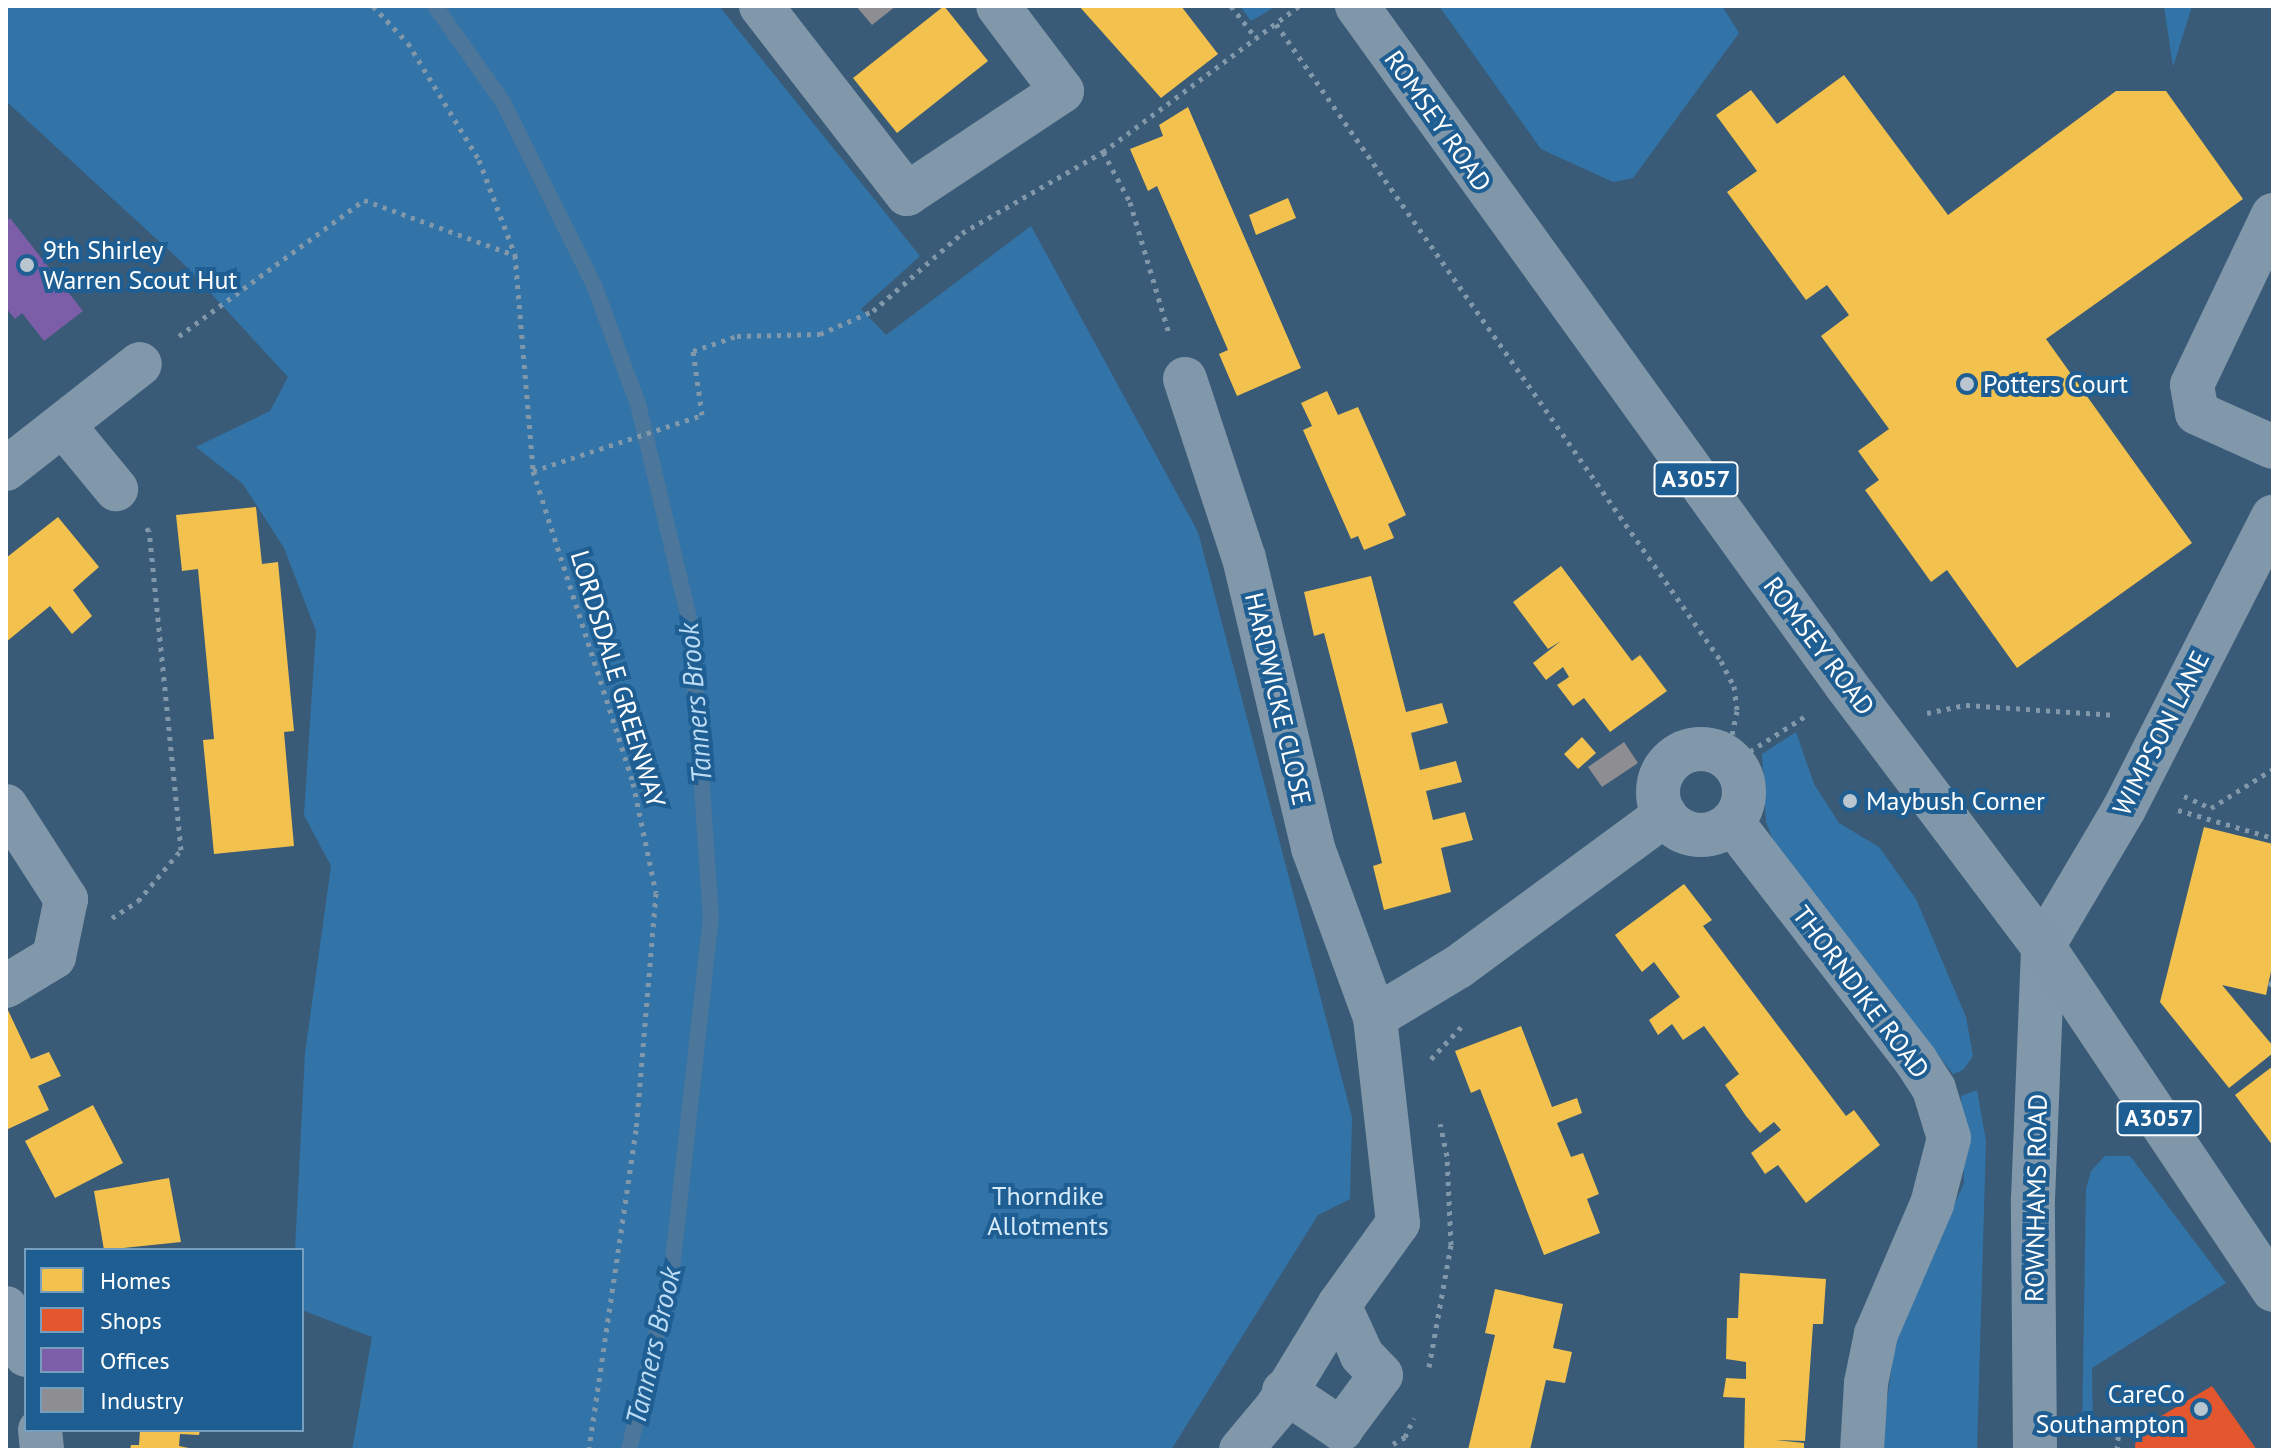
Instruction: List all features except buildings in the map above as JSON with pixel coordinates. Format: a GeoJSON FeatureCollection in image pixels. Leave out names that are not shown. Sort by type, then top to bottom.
{"type":"FeatureCollection","features":[{"type":"Feature","properties":{"kind":"main road","name":"ROMSEY ROAD"},"geometry":{"type":"LineString","coordinates":[[1357,6],[1877,723],[2043,946],[2273,1290]]}},
{"type":"Feature","properties":{"kind":"street"},"geometry":{"type":"LineString","coordinates":[[761,6],[907,194],[1062,91],[998,6]]}},
{"type":"Feature","properties":{"kind":"street"},"geometry":{"type":"LineString","coordinates":[[2273,215],[2192,385],[2197,413],[2273,447]]}},
{"type":"Feature","properties":{"kind":"street"},"geometry":{"type":"LineString","coordinates":[[6,469],[140,364]]}},
{"type":"Feature","properties":{"kind":"street","name":"HARDWICKE CLOSE"},"geometry":{"type":"LineString","coordinates":[[1185,379],[1244,558],[1313,848],[1375,1017]]}},
{"type":"Feature","properties":{"kind":"street"},"geometry":{"type":"LineString","coordinates":[[64,426],[116,489]]}},
{"type":"Feature","properties":{"kind":"street","name":"WIMPSON LANE"},"geometry":{"type":"LineString","coordinates":[[2043,946],[2137,783],[2273,517]]}},
{"type":"Feature","properties":{"kind":"street"},"geometry":{"type":"LineString","coordinates":[[1709,750],[1730,760],[1745,790],[1732,822],[1699,835],[1679,829],[1665,815],[1660,781],[1676,757],[1709,750]]}},
{"type":"Feature","properties":{"kind":"street"},"geometry":{"type":"LineString","coordinates":[[6,806],[66,899],[54,957],[6,986]]}},
{"type":"Feature","properties":{"kind":"street"},"geometry":{"type":"LineString","coordinates":[[1241,1450],[1277,1407],[1339,1305],[1398,1223],[1375,1017],[1458,967],[1665,815]]}},
{"type":"Feature","properties":{"kind":"street","name":"THORNDIKE ROAD"},"geometry":{"type":"LineString","coordinates":[[1732,822],[1916,1061],[1934,1089],[1949,1138],[1932,1204],[1876,1334],[1866,1383],[1862,1450]]}},
{"type":"Feature","properties":{"kind":"street","name":"ROWNHAMS ROAD"},"geometry":{"type":"LineString","coordinates":[[2035,1450],[2033,1199],[2043,946]]}},
{"type":"Feature","properties":{"kind":"street"},"geometry":{"type":"LineString","coordinates":[[1284,1391],[1341,1429],[1381,1375],[1362,1355],[1339,1305]]}},
{"type":"Feature","properties":{"kind":"street"},"geometry":{"type":"LineString","coordinates":[[6,1308],[24,1350]]}},
{"type":"Feature","properties":{"kind":"path","name":"LORDSDALE GREENWAY"},"geometry":{"type":"LineString","coordinates":[[373,6],[408,43],[479,160],[515,255],[533,471],[633,783],[656,893],[636,1130],[589,1450]]}},
{"type":"Feature","properties":{"kind":"path"},"geometry":{"type":"LineString","coordinates":[[1231,6],[1256,38]]}},
{"type":"Feature","properties":{"kind":"path"},"geometry":{"type":"LineString","coordinates":[[533,471],[702,415],[693,351],[737,336],[820,334],[873,311],[962,233],[1103,152],[1299,6]]}},
{"type":"Feature","properties":{"kind":"path"},"geometry":{"type":"LineString","coordinates":[[1276,24],[1734,686],[1736,724],[1730,760]]}},
{"type":"Feature","properties":{"kind":"path"},"geometry":{"type":"LineString","coordinates":[[1103,152],[1130,202],[1185,379]]}},
{"type":"Feature","properties":{"kind":"path"},"geometry":{"type":"LineString","coordinates":[[140,364],[364,200],[515,255]]}},
{"type":"Feature","properties":{"kind":"path"},"geometry":{"type":"LineString","coordinates":[[54,957],[138,901],[181,850],[149,531],[116,489]]}},
{"type":"Feature","properties":{"kind":"path"},"geometry":{"type":"LineString","coordinates":[[1877,723],[1966,705],[2169,718]]}},
{"type":"Feature","properties":{"kind":"path"},"geometry":{"type":"LineString","coordinates":[[1730,760],[1788,729]]}},
{"type":"Feature","properties":{"kind":"path"},"geometry":{"type":"LineString","coordinates":[[2137,783],[2211,808],[2273,769]]}},
{"type":"Feature","properties":{"kind":"path"},"geometry":{"type":"LineString","coordinates":[[2137,783],[2203,821],[2273,838]]}},
{"type":"Feature","properties":{"kind":"path"},"geometry":{"type":"LineString","coordinates":[[1431,1070],[1431,1057],[1470,1020]]}},
{"type":"Feature","properties":{"kind":"path"},"geometry":{"type":"LineString","coordinates":[[1427,1376],[1442,1316],[1452,1215],[1437,1112]]}},
{"type":"Feature","properties":{"kind":"path"},"geometry":{"type":"LineString","coordinates":[[1380,1447],[1405,1437],[1419,1406]]}},
{"type":"Feature","properties":{"kind":"path"},"geometry":{"type":"LineString","coordinates":[[2117,1450],[2119,1425],[2131,1418]]}},
{"type":"Feature","properties":{"kind":"green space","name":"Thorndike Allotments"},"geometry":{"type":"Polygon","coordinates":[[[6,6],[719,6],[920,256],[861,309],[886,335],[1031,226],[1198,532],[1352,1117],[1350,1199],[1318,1215],[1171,1450],[352,1450],[372,1337],[304,1311],[304,1248],[295,1248],[305,1053],[331,866],[304,815],[316,631],[284,548],[243,484],[196,447],[270,411],[288,377],[186,266],[6,101],[6,6]]]}},
{"type":"Feature","properties":{"kind":"green space"},"geometry":{"type":"Polygon","coordinates":[[[1240,6],[1276,6],[1251,21],[1240,6]]]}},
{"type":"Feature","properties":{"kind":"green space"},"geometry":{"type":"Polygon","coordinates":[[[1439,6],[1722,6],[1739,33],[1633,178],[1613,182],[1541,149],[1439,6]]]}},
{"type":"Feature","properties":{"kind":"green space"},"geometry":{"type":"Polygon","coordinates":[[[2164,6],[2192,6],[2173,67],[2164,6]]]}},
{"type":"Feature","properties":{"kind":"green space"},"geometry":{"type":"Polygon","coordinates":[[[1796,732],[1814,784],[1839,823],[1879,847],[1916,899],[1966,1017],[1973,1056],[1963,1070],[1953,1074],[1773,840],[1766,822],[1762,754],[1796,732]]]}},
{"type":"Feature","properties":{"kind":"green space"},"geometry":{"type":"Polygon","coordinates":[[[1977,1090],[1986,1141],[1977,1450],[1880,1450],[1896,1337],[1964,1183],[1961,1096],[1977,1090]]]}},
{"type":"Feature","properties":{"kind":"green space"},"geometry":{"type":"Polygon","coordinates":[[[2105,1156],[2130,1156],[2226,1283],[2092,1368],[2093,1433],[2082,1434],[2086,1189],[2091,1171],[2105,1156]]]}},
{"type":"Feature","properties":{"kind":"waterway","name":"Tanners Brook"},"geometry":{"type":"LineString","coordinates":[[435,6],[503,102],[594,285],[638,404],[691,626],[711,916],[672,1269],[629,1450]]}},
{"type":"Feature","properties":{"kind":"place","name":"9th Shirley Warren Scout Hut"},"geometry":{"type":"Point","coordinates":[27,265]}},
{"type":"Feature","properties":{"kind":"place","name":"Potters Court"},"geometry":{"type":"Point","coordinates":[1967,384]}},
{"type":"Feature","properties":{"kind":"place","name":"Maybush Corner"},"geometry":{"type":"Point","coordinates":[1850,801]}},
{"type":"Feature","properties":{"kind":"place","name":"CareCo Southampton"},"geometry":{"type":"Point","coordinates":[2201,1409]}}]}
